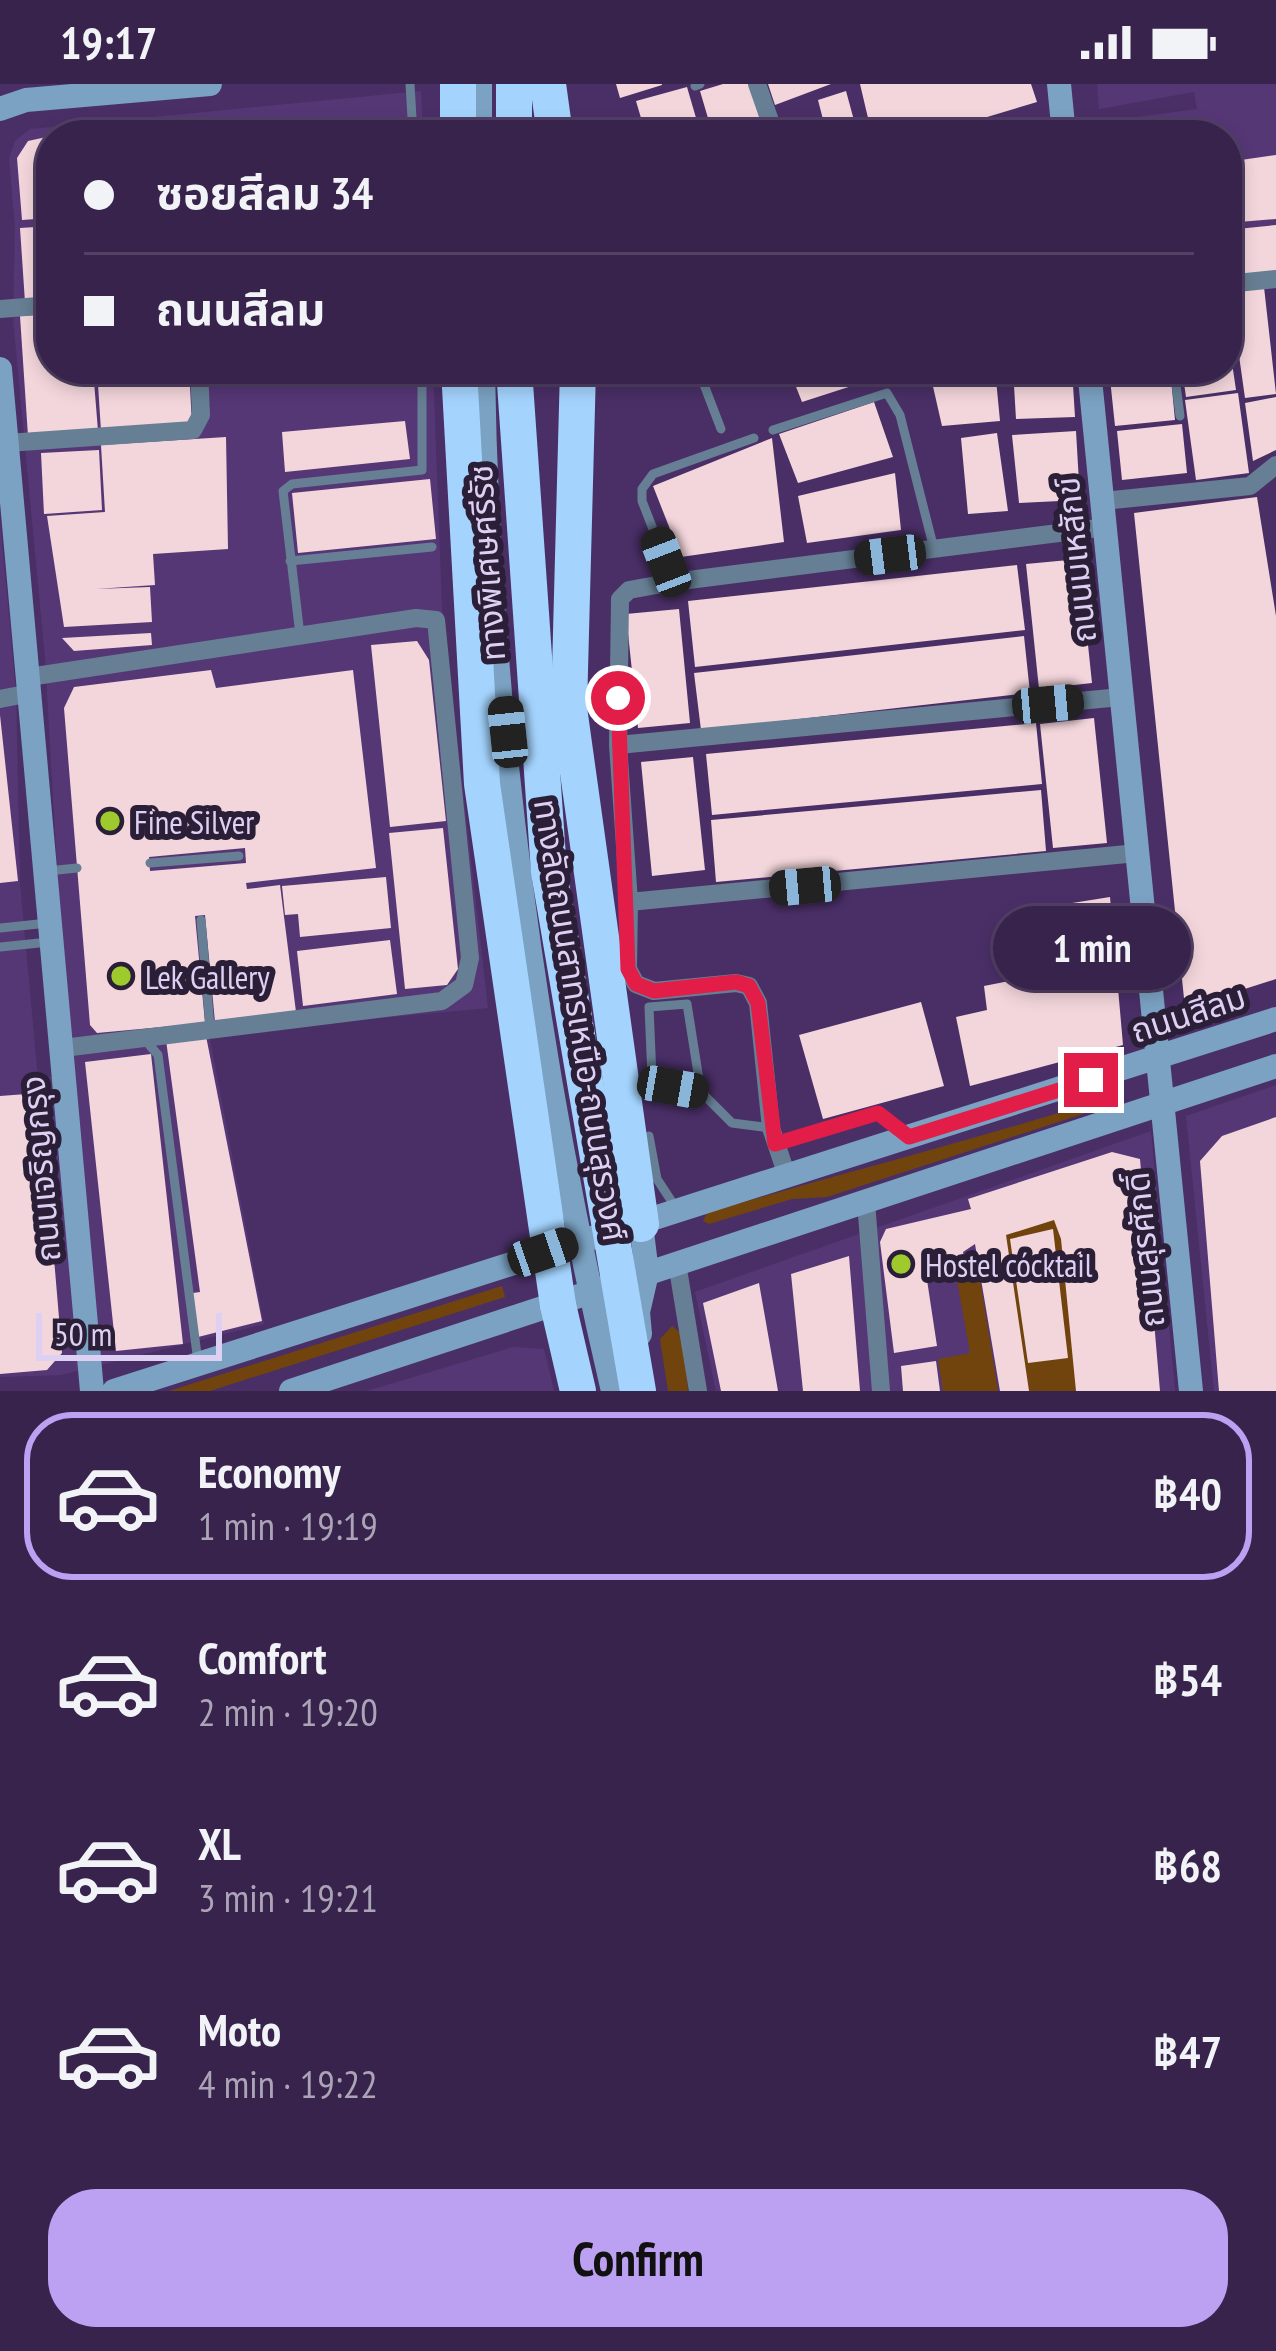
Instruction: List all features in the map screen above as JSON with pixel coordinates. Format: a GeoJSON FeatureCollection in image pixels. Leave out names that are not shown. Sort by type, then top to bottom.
{"type":"FeatureCollection","features":[{"type":"Feature","properties":{"kind":"highway"},"geometry":{"type":"LineString","coordinates":[[458,84],[458,120]]}},
{"type":"Feature","properties":{"kind":"highway"},"geometry":{"type":"LineString","coordinates":[[514,84],[514,120]]}},
{"type":"Feature","properties":{"kind":"highway"},"geometry":{"type":"LineString","coordinates":[[548,84],[553,120]]}},
{"type":"Feature","properties":{"kind":"highway","name":"ทางพิเศษศรีรัช"},"geometry":{"type":"LineString","coordinates":[[461,384],[482,784],[558,1305],[578,1391]]}},
{"type":"Feature","properties":{"kind":"highway","name":"ทางพิเศษศรีรัช"},"geometry":{"type":"LineString","coordinates":[[515,384],[549,872],[638,1391]]}},
{"type":"Feature","properties":{"kind":"highway"},"geometry":{"type":"LineString","coordinates":[[578,384],[569,708],[640,1224]]}},
{"type":"Feature","properties":{"kind":"main road"},"geometry":{"type":"LineString","coordinates":[[0,110],[26,100],[210,84]]}},
{"type":"Feature","properties":{"kind":"main road"},"geometry":{"type":"LineString","coordinates":[[480,84],[480,120]]}},
{"type":"Feature","properties":{"kind":"main road"},"geometry":{"type":"LineString","coordinates":[[1059,84],[1060,120]]}},
{"type":"Feature","properties":{"kind":"main road"},"geometry":{"type":"LineString","coordinates":[[0,87],[26,100]]}},
{"type":"Feature","properties":{"kind":"main road","name":"ถนนเจริญกรุง"},"geometry":{"type":"LineString","coordinates":[[0,369],[8,534],[30,685],[92,1391]]}},
{"type":"Feature","properties":{"kind":"main road","name":"ทางลัดถนนสาทรเหนือ-ถนนสุรวงศ์"},"geometry":{"type":"LineString","coordinates":[[483,384],[485,500],[521,871],[580,1240],[613,1391]]}},
{"type":"Feature","properties":{"kind":"main road","name":"ถนนมเหสักข์"},"geometry":{"type":"LineString","coordinates":[[1091,384],[1164,1102]]}},
{"type":"Feature","properties":{"kind":"main road","name":"ถนนสีลม"},"geometry":{"type":"LineString","coordinates":[[113,1391],[1276,1018]]}},
{"type":"Feature","properties":{"kind":"main road"},"geometry":{"type":"LineString","coordinates":[[291,1391],[331,1384],[589,1290],[1276,1066]]}},
{"type":"Feature","properties":{"kind":"main road","name":"ถนนสุรศักดิ์"},"geometry":{"type":"LineString","coordinates":[[1164,1102],[1191,1391]]}},
{"type":"Feature","properties":{"kind":"main road"},"geometry":{"type":"LineString","coordinates":[[640,1224],[647,1273]]}},
{"type":"Feature","properties":{"kind":"main road","name":"ทางลัดถนนสาทรเหนือ-ถนนสุรวงศ์"},"geometry":{"type":"LineString","coordinates":[[647,1273],[638,1312],[648,1391]]}},
{"type":"Feature","properties":{"kind":"street"},"geometry":{"type":"LineString","coordinates":[[758,84],[770,120]]}},
{"type":"Feature","properties":{"kind":"street"},"geometry":{"type":"LineString","coordinates":[[1242,282],[1276,279]]}},
{"type":"Feature","properties":{"kind":"street"},"geometry":{"type":"LineString","coordinates":[[0,309],[36,306]]}},
{"type":"Feature","properties":{"kind":"street"},"geometry":{"type":"LineString","coordinates":[[7,443],[193,430],[201,416],[200,384]]}},
{"type":"Feature","properties":{"kind":"street"},"geometry":{"type":"LineString","coordinates":[[787,1176],[773,1136],[758,1003],[749,986],[736,982],[654,991],[636,984],[628,969],[629,902],[618,745],[618,603],[629,590],[934,549],[1250,486],[1276,465]]}},
{"type":"Feature","properties":{"kind":"street"},"geometry":{"type":"LineString","coordinates":[[0,699],[30,685],[416,618],[436,620],[470,958],[457,993],[442,1000],[63,1048]]}},
{"type":"Feature","properties":{"kind":"street"},"geometry":{"type":"LineString","coordinates":[[618,745],[1121,697]]}},
{"type":"Feature","properties":{"kind":"street"},"geometry":{"type":"LineString","coordinates":[[629,902],[1137,853]]}},
{"type":"Feature","properties":{"kind":"street"},"geometry":{"type":"LineString","coordinates":[[866,1202],[881,1391]]}},
{"type":"Feature","properties":{"kind":"street"},"geometry":{"type":"LineString","coordinates":[[677,1263],[698,1391]]}},
{"type":"Feature","properties":{"kind":"lane"},"geometry":{"type":"LineString","coordinates":[[410,84],[412,120]]}},
{"type":"Feature","properties":{"kind":"lane"},"geometry":{"type":"LineString","coordinates":[[301,639],[281,497],[287,487],[422,470],[422,384]]}},
{"type":"Feature","properties":{"kind":"lane"},"geometry":{"type":"LineString","coordinates":[[704,384],[721,429]]}},
{"type":"Feature","properties":{"kind":"lane"},"geometry":{"type":"LineString","coordinates":[[1176,384],[1180,416]]}},
{"type":"Feature","properties":{"kind":"lane"},"geometry":{"type":"LineString","coordinates":[[773,430],[876,392],[887,393],[901,415],[934,549]]}},
{"type":"Feature","properties":{"kind":"lane"},"geometry":{"type":"LineString","coordinates":[[673,582],[642,501],[642,488],[652,474],[754,438]]}},
{"type":"Feature","properties":{"kind":"lane"},"geometry":{"type":"LineString","coordinates":[[290,561],[432,547]]}},
{"type":"Feature","properties":{"kind":"lane"},"geometry":{"type":"LineString","coordinates":[[150,862],[239,856]]}},
{"type":"Feature","properties":{"kind":"lane"},"geometry":{"type":"LineString","coordinates":[[48,871],[77,868]]}},
{"type":"Feature","properties":{"kind":"lane"},"geometry":{"type":"LineString","coordinates":[[201,920],[210,1027]]}},
{"type":"Feature","properties":{"kind":"lane"},"geometry":{"type":"LineString","coordinates":[[0,928],[54,932]]}},
{"type":"Feature","properties":{"kind":"lane"},"geometry":{"type":"LineString","coordinates":[[0,947],[54,932]]}},
{"type":"Feature","properties":{"kind":"lane"},"geometry":{"type":"LineString","coordinates":[[701,1092],[687,1004],[649,1007],[652,1077],[657,1084],[701,1092],[732,1123],[773,1136],[878,1113],[909,1137]]}},
{"type":"Feature","properties":{"kind":"lane"},"geometry":{"type":"LineString","coordinates":[[145,1040],[158,1055],[191,1338],[199,1367]]}},
{"type":"Feature","properties":{"kind":"lane"},"geometry":{"type":"LineString","coordinates":[[649,1136],[657,1179],[679,1211]]}},
{"type":"Feature","properties":{"kind":"shaded area"},"geometry":{"type":"Polygon","coordinates":[[[1097,84],[1276,84],[1276,276],[1242,280],[1242,120],[1115,120],[1197,109],[1194,92],[1099,109],[1097,84]]]}},
{"type":"Feature","properties":{"kind":"shaded area"},"geometry":{"type":"Polygon","coordinates":[[[421,91],[422,120],[123,120],[421,91]]]}},
{"type":"Feature","properties":{"kind":"shaded area"},"geometry":{"type":"Polygon","coordinates":[[[36,128],[36,384],[434,384],[442,608],[488,1008],[209,1034],[264,1324],[61,1375],[0,1377],[0,520],[16,692],[20,883],[38,1079],[69,1073],[45,658],[13,318],[15,227],[9,158],[15,141],[36,128]]]}},
{"type":"Feature","properties":{"kind":"shaded area"},"geometry":{"type":"Polygon","coordinates":[[[1276,1085],[1276,1391],[1214,1391],[1186,1116],[1276,1085]]]}},
{"type":"Feature","properties":{"kind":"shaded area"},"geometry":{"type":"Polygon","coordinates":[[[1093,1106],[1089,1112],[827,1197],[792,1199],[709,1224],[703,1221],[707,1213],[1093,1106]]]}},
{"type":"Feature","properties":{"kind":"shaded area"},"geometry":{"type":"Polygon","coordinates":[[[1151,1131],[1175,1391],[716,1391],[695,1292],[1151,1131]]]}},
{"type":"Feature","properties":{"kind":"shaded area"},"geometry":{"type":"Polygon","coordinates":[[[1062,1212],[1087,1391],[1024,1391],[997,1233],[1062,1212]]]}},
{"type":"Feature","properties":{"kind":"shaded area"},"geometry":{"type":"Polygon","coordinates":[[[978,1268],[998,1391],[943,1391],[938,1359],[970,1353],[956,1275],[978,1268]]]}},
{"type":"Feature","properties":{"kind":"shaded area"},"geometry":{"type":"Polygon","coordinates":[[[502,1286],[505,1297],[210,1391],[169,1391],[502,1286]]]}},
{"type":"Feature","properties":{"kind":"shaded area"},"geometry":{"type":"Polygon","coordinates":[[[672,1326],[682,1334],[688,1391],[668,1391],[660,1339],[672,1326]]]}},
{"type":"Feature","properties":{"kind":"shaded area"},"geometry":{"type":"Polygon","coordinates":[[[513,1347],[544,1349],[554,1391],[367,1391],[513,1347]]]}},
{"type":"Feature","properties":{"kind":"building"},"geometry":{"type":"Polygon","coordinates":[[[616,84],[662,84],[662,85],[620,98],[616,84]]]}},
{"type":"Feature","properties":{"kind":"building"},"geometry":{"type":"Polygon","coordinates":[[[723,84],[749,84],[760,120],[709,120],[700,91],[723,84]]]}},
{"type":"Feature","properties":{"kind":"building"},"geometry":{"type":"Polygon","coordinates":[[[768,84],[831,84],[775,105],[768,84]]]}},
{"type":"Feature","properties":{"kind":"building"},"geometry":{"type":"Polygon","coordinates":[[[860,84],[1031,84],[1037,102],[977,120],[868,120],[860,84]]]}},
{"type":"Feature","properties":{"kind":"building"},"geometry":{"type":"Polygon","coordinates":[[[687,87],[697,120],[642,120],[636,101],[687,87]]]}},
{"type":"Feature","properties":{"kind":"building"},"geometry":{"type":"Polygon","coordinates":[[[846,91],[854,120],[823,120],[818,100],[846,91]]]}},
{"type":"Feature","properties":{"kind":"building"},"geometry":{"type":"Polygon","coordinates":[[[36,139],[36,219],[22,220],[17,158],[28,141],[36,139]]]}},
{"type":"Feature","properties":{"kind":"building"},"geometry":{"type":"Polygon","coordinates":[[[1276,155],[1276,219],[1242,222],[1242,160],[1276,155]]]}},
{"type":"Feature","properties":{"kind":"building"},"geometry":{"type":"Polygon","coordinates":[[[1276,225],[1276,274],[1242,278],[1242,228],[1276,225]]]}},
{"type":"Feature","properties":{"kind":"building"},"geometry":{"type":"Polygon","coordinates":[[[36,227],[36,301],[25,302],[20,228],[36,227]]]}},
{"type":"Feature","properties":{"kind":"building"},"geometry":{"type":"Polygon","coordinates":[[[1264,287],[1276,394],[1245,398],[1242,290],[1264,287]]]}},
{"type":"Feature","properties":{"kind":"building"},"geometry":{"type":"Polygon","coordinates":[[[36,315],[36,384],[94,384],[98,431],[28,436],[20,316],[36,315]]]}},
{"type":"Feature","properties":{"kind":"building"},"geometry":{"type":"Polygon","coordinates":[[[98,384],[190,384],[192,425],[101,431],[98,384]]]}},
{"type":"Feature","properties":{"kind":"building"},"geometry":{"type":"Polygon","coordinates":[[[795,384],[858,384],[802,402],[795,384]]]}},
{"type":"Feature","properties":{"kind":"building"},"geometry":{"type":"Polygon","coordinates":[[[932,384],[996,384],[1000,421],[942,426],[932,384]]]}},
{"type":"Feature","properties":{"kind":"building"},"geometry":{"type":"Polygon","coordinates":[[[1014,384],[1073,384],[1075,417],[1016,419],[1014,384]]]}},
{"type":"Feature","properties":{"kind":"building"},"geometry":{"type":"Polygon","coordinates":[[[1111,384],[1171,384],[1175,420],[1115,426],[1111,384]]]}},
{"type":"Feature","properties":{"kind":"building"},"geometry":{"type":"Polygon","coordinates":[[[1184,384],[1235,384],[1236,390],[1186,397],[1184,384]]]}},
{"type":"Feature","properties":{"kind":"building"},"geometry":{"type":"Polygon","coordinates":[[[1238,393],[1249,473],[1196,480],[1185,400],[1238,393]]]}},
{"type":"Feature","properties":{"kind":"building"},"geometry":{"type":"Polygon","coordinates":[[[1276,397],[1276,450],[1253,461],[1245,403],[1276,397]]]}},
{"type":"Feature","properties":{"kind":"building"},"geometry":{"type":"Polygon","coordinates":[[[874,402],[893,457],[798,483],[779,434],[874,402]]]}},
{"type":"Feature","properties":{"kind":"building"},"geometry":{"type":"Polygon","coordinates":[[[405,421],[410,459],[285,472],[282,432],[405,421]]]}},
{"type":"Feature","properties":{"kind":"building"},"geometry":{"type":"Polygon","coordinates":[[[1182,424],[1187,473],[1122,480],[1117,431],[1182,424]]]}},
{"type":"Feature","properties":{"kind":"building"},"geometry":{"type":"Polygon","coordinates":[[[1076,431],[1080,500],[1019,503],[1012,435],[1076,431]]]}},
{"type":"Feature","properties":{"kind":"building"},"geometry":{"type":"Polygon","coordinates":[[[997,433],[1008,511],[968,514],[961,438],[997,433]]]}},
{"type":"Feature","properties":{"kind":"building"},"geometry":{"type":"Polygon","coordinates":[[[226,437],[228,549],[153,554],[155,585],[96,589],[150,587],[152,622],[64,627],[47,516],[105,512],[101,445],[226,437]]]}},
{"type":"Feature","properties":{"kind":"building"},"geometry":{"type":"Polygon","coordinates":[[[772,438],[784,542],[681,557],[653,486],[772,438]]]}},
{"type":"Feature","properties":{"kind":"building"},"geometry":{"type":"Polygon","coordinates":[[[99,450],[102,510],[44,514],[41,453],[99,450]]]}},
{"type":"Feature","properties":{"kind":"building"},"geometry":{"type":"Polygon","coordinates":[[[895,473],[901,530],[807,543],[798,496],[895,473]]]}},
{"type":"Feature","properties":{"kind":"building"},"geometry":{"type":"Polygon","coordinates":[[[430,479],[436,539],[298,553],[292,493],[430,479]]]}},
{"type":"Feature","properties":{"kind":"building"},"geometry":{"type":"Polygon","coordinates":[[[1257,497],[1276,616],[1276,979],[1185,1008],[1134,513],[1257,497]]]}},
{"type":"Feature","properties":{"kind":"building"},"geometry":{"type":"Polygon","coordinates":[[[1079,559],[1092,683],[1039,689],[1026,564],[1079,559]]]}},
{"type":"Feature","properties":{"kind":"building"},"geometry":{"type":"Polygon","coordinates":[[[1017,565],[1025,630],[695,667],[688,601],[1017,565]]]}},
{"type":"Feature","properties":{"kind":"building"},"geometry":{"type":"Polygon","coordinates":[[[679,609],[690,723],[638,728],[626,614],[679,609]]]}},
{"type":"Feature","properties":{"kind":"building"},"geometry":{"type":"Polygon","coordinates":[[[151,633],[152,645],[74,651],[62,638],[151,633]]]}},
{"type":"Feature","properties":{"kind":"building"},"geometry":{"type":"Polygon","coordinates":[[[1024,636],[1030,693],[701,730],[694,673],[1024,636]]]}},
{"type":"Feature","properties":{"kind":"building"},"geometry":{"type":"Polygon","coordinates":[[[417,641],[429,660],[446,821],[390,827],[371,645],[417,641]]]}},
{"type":"Feature","properties":{"kind":"building"},"geometry":{"type":"Polygon","coordinates":[[[211,670],[216,688],[353,670],[376,868],[246,883],[247,889],[280,885],[296,1012],[215,1022],[205,915],[195,916],[205,1023],[97,1033],[90,1025],[64,708],[74,687],[211,670]],[[245,848],[149,857],[150,871],[246,863],[245,848]]]}},
{"type":"Feature","properties":{"kind":"building"},"geometry":{"type":"Polygon","coordinates":[[[0,715],[18,881],[0,883],[0,715]]]}},
{"type":"Feature","properties":{"kind":"building"},"geometry":{"type":"Polygon","coordinates":[[[1094,718],[1107,843],[1053,848],[1040,724],[1094,718]]]}},
{"type":"Feature","properties":{"kind":"building"},"geometry":{"type":"Polygon","coordinates":[[[1036,723],[1042,784],[712,815],[706,754],[1036,723]]]}},
{"type":"Feature","properties":{"kind":"building"},"geometry":{"type":"Polygon","coordinates":[[[693,757],[705,870],[652,876],[641,762],[693,757]]]}},
{"type":"Feature","properties":{"kind":"building"},"geometry":{"type":"Polygon","coordinates":[[[1041,790],[1046,851],[716,882],[711,820],[1041,790]]]}},
{"type":"Feature","properties":{"kind":"building"},"geometry":{"type":"Polygon","coordinates":[[[443,828],[458,969],[447,985],[405,989],[389,833],[443,828]]]}},
{"type":"Feature","properties":{"kind":"building"},"geometry":{"type":"Polygon","coordinates":[[[386,877],[391,928],[300,937],[298,914],[285,915],[282,886],[386,877]]]}},
{"type":"Feature","properties":{"kind":"building"},"geometry":{"type":"Polygon","coordinates":[[[1110,897],[1123,1045],[970,1086],[956,1017],[987,1010],[984,986],[1074,968],[1066,904],[1110,897]]]}},
{"type":"Feature","properties":{"kind":"building"},"geometry":{"type":"Polygon","coordinates":[[[390,940],[397,994],[303,1006],[297,951],[390,940]]]}},
{"type":"Feature","properties":{"kind":"building"},"geometry":{"type":"Polygon","coordinates":[[[921,1002],[944,1086],[823,1119],[799,1035],[921,1002]]]}},
{"type":"Feature","properties":{"kind":"building"},"geometry":{"type":"Polygon","coordinates":[[[206,1036],[262,1321],[198,1337],[193,1293],[200,1292],[166,1040],[206,1036]]]}},
{"type":"Feature","properties":{"kind":"building"},"geometry":{"type":"Polygon","coordinates":[[[151,1054],[183,1344],[116,1351],[85,1062],[151,1054]]]}},
{"type":"Feature","properties":{"kind":"building"},"geometry":{"type":"Polygon","coordinates":[[[40,1093],[62,1353],[47,1370],[0,1374],[0,1096],[40,1093]]]}},
{"type":"Feature","properties":{"kind":"building"},"geometry":{"type":"Polygon","coordinates":[[[1276,1117],[1276,1391],[1219,1391],[1200,1161],[1222,1136],[1276,1117]]]}},
{"type":"Feature","properties":{"kind":"building"},"geometry":{"type":"Polygon","coordinates":[[[1112,1152],[1140,1159],[1160,1391],[1076,1391],[1061,1239],[1054,1220],[1006,1235],[1029,1391],[1000,1391],[975,1244],[963,1252],[966,1269],[927,1280],[937,1346],[894,1353],[880,1242],[886,1229],[971,1209],[968,1199],[1112,1152]]]}},
{"type":"Feature","properties":{"kind":"building"},"geometry":{"type":"Polygon","coordinates":[[[1053,1229],[1068,1358],[1028,1363],[1010,1239],[1053,1229]]]}},
{"type":"Feature","properties":{"kind":"building"},"geometry":{"type":"Polygon","coordinates":[[[849,1256],[860,1391],[803,1391],[791,1274],[849,1256]]]}},
{"type":"Feature","properties":{"kind":"building"},"geometry":{"type":"Polygon","coordinates":[[[759,1283],[778,1391],[721,1391],[703,1303],[759,1283]]]}},
{"type":"Feature","properties":{"kind":"building"},"geometry":{"type":"Polygon","coordinates":[[[936,1361],[940,1391],[903,1391],[901,1366],[936,1361]]]}},
{"type":"Feature","properties":{"kind":"place","name":"Fine Silver"},"geometry":{"type":"Point","coordinates":[110,821]}},
{"type":"Feature","properties":{"kind":"place","name":"Lek Gallery"},"geometry":{"type":"Point","coordinates":[121,976]}},
{"type":"Feature","properties":{"kind":"place","name":"Hostel cócktail"},"geometry":{"type":"Point","coordinates":[901,1264]}},
{"type":"Feature","properties":{"kind":"route"},"geometry":{"type":"LineString","coordinates":[[618,698],[628,969],[636,984],[654,991],[736,982],[749,986],[758,1003],[775,1144],[878,1113],[909,1137],[1091,1080]]}}]}
